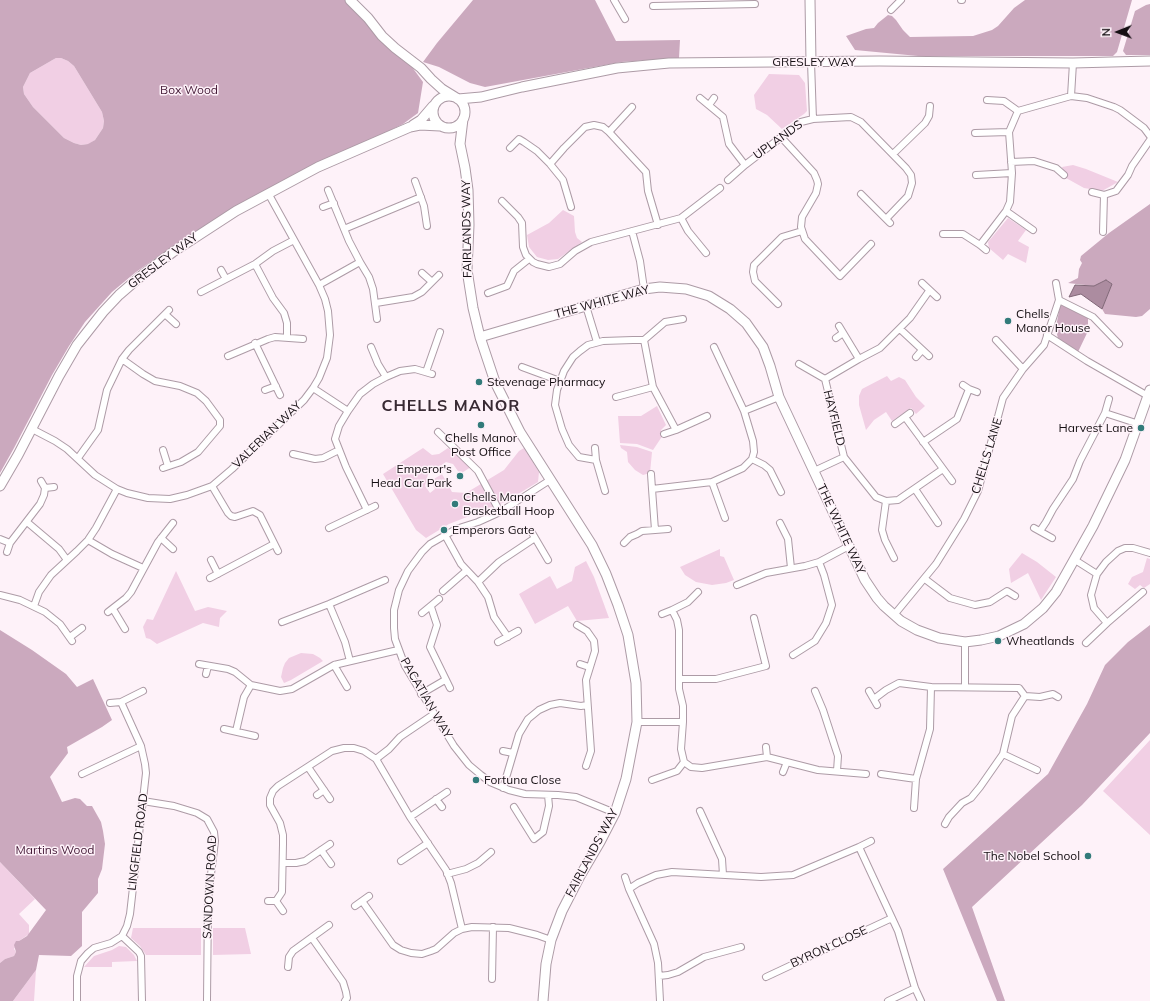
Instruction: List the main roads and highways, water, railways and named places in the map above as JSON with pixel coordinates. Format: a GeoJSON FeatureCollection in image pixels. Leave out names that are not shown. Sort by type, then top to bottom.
{"type":"FeatureCollection","features":[{"type":"Feature","properties":{"kind":"place","name":"Chells Manor House"},"geometry":{"type":"Point","coordinates":[1008,321]}},
{"type":"Feature","properties":{"kind":"place","name":"Stevenage Pharmacy"},"geometry":{"type":"Point","coordinates":[479,382]}},
{"type":"Feature","properties":{"kind":"place","name":"Chells Manor Post Office"},"geometry":{"type":"Point","coordinates":[481,425]}},
{"type":"Feature","properties":{"kind":"place","name":"Harvest Lane"},"geometry":{"type":"Point","coordinates":[1141,428]}},
{"type":"Feature","properties":{"kind":"place","name":"Emperor's Head Car Park"},"geometry":{"type":"Point","coordinates":[460,476]}},
{"type":"Feature","properties":{"kind":"place","name":"Chells Manor Basketball Hoop"},"geometry":{"type":"Point","coordinates":[455,504]}},
{"type":"Feature","properties":{"kind":"place","name":"Emperors Gate"},"geometry":{"type":"Point","coordinates":[444,530]}},
{"type":"Feature","properties":{"kind":"place","name":"Wheatlands"},"geometry":{"type":"Point","coordinates":[998,641]}},
{"type":"Feature","properties":{"kind":"place","name":"Fortuna Close"},"geometry":{"type":"Point","coordinates":[476,780]}},
{"type":"Feature","properties":{"kind":"place","name":"The Nobel School"},"geometry":{"type":"Point","coordinates":[1088,856]}},
{"type":"Feature","properties":{"kind":"district","name":"CHELLS MANOR"},"geometry":{"type":"Point","coordinates":[451,406]}},
{"type":"Feature","properties":{"kind":"park label","name":"Box Wood"},"geometry":{"type":"Point","coordinates":[189,90]}},
{"type":"Feature","properties":{"kind":"park label","name":"Martins Wood"},"geometry":{"type":"Point","coordinates":[55,850]}}]}
